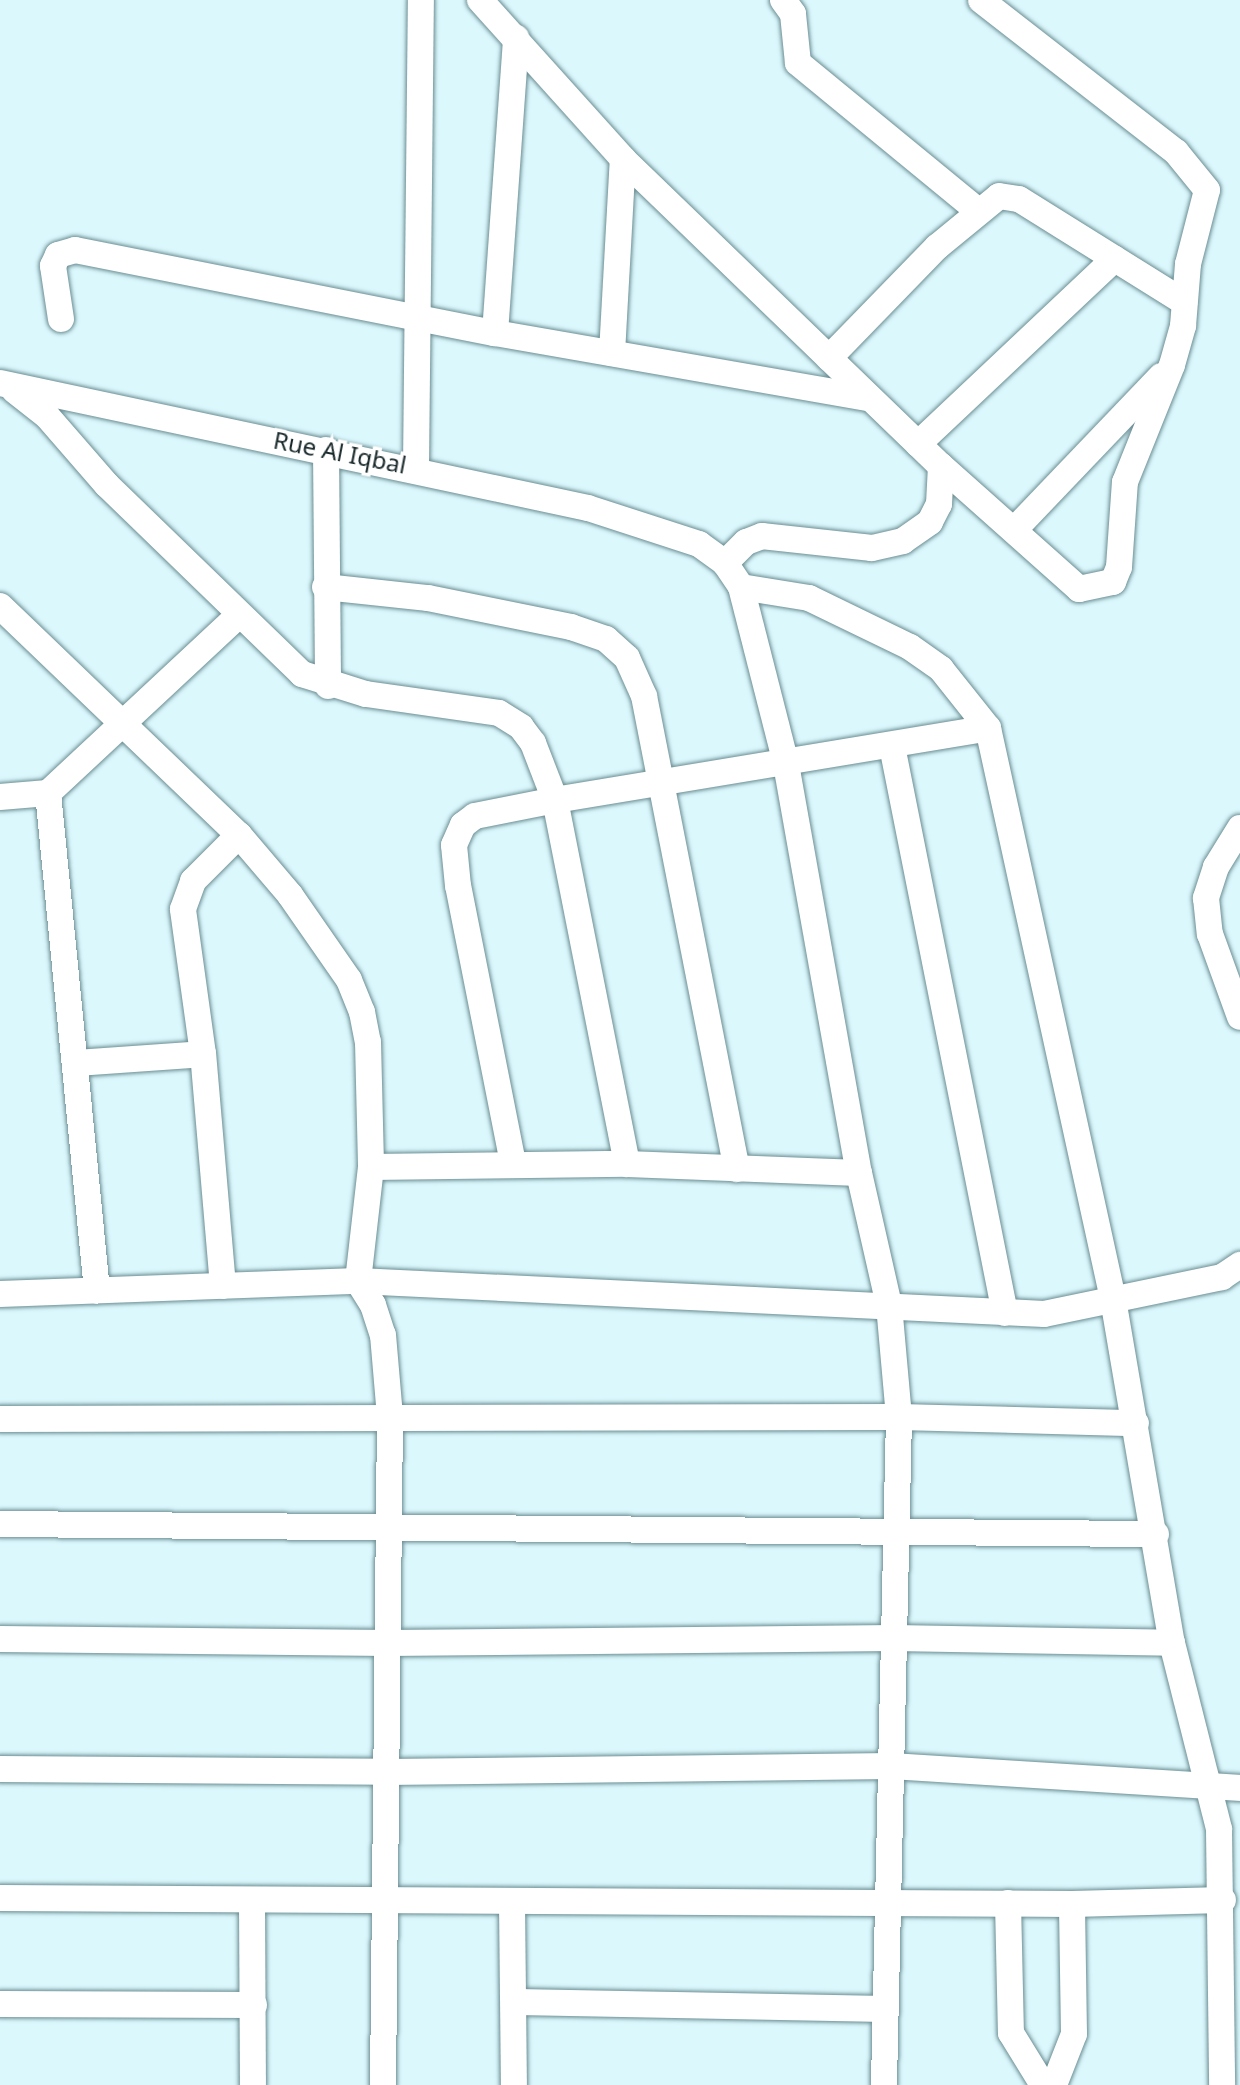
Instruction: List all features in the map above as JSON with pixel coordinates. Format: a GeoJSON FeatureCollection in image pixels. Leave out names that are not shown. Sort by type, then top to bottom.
{"type":"FeatureCollection","features":[{"type":"Feature","properties":{"kind":"street"},"geometry":{"type":"LineString","coordinates":[[416,467],[421,0]]}},
{"type":"Feature","properties":{"kind":"street"},"geometry":{"type":"LineString","coordinates":[[480,0],[623,159],[868,398],[1079,589],[1113,582],[1119,567],[1125,482],[1172,365],[1188,264],[1207,190],[1201,178],[1176,152],[981,0]]}},
{"type":"Feature","properties":{"kind":"street"},"geometry":{"type":"LineString","coordinates":[[783,0],[793,14],[798,63],[978,211]]}},
{"type":"Feature","properties":{"kind":"street"},"geometry":{"type":"LineString","coordinates":[[495,333],[516,38]]}},
{"type":"Feature","properties":{"kind":"street"},"geometry":{"type":"LineString","coordinates":[[612,353],[623,159]]}},
{"type":"Feature","properties":{"kind":"street"},"geometry":{"type":"LineString","coordinates":[[829,358],[978,211],[999,196],[1019,199],[1184,302]]}},
{"type":"Feature","properties":{"kind":"street"},"geometry":{"type":"LineString","coordinates":[[61,319],[53,266],[58,255],[75,250],[418,319],[868,398]]}},
{"type":"Feature","properties":{"kind":"street"},"geometry":{"type":"LineString","coordinates":[[918,444],[1114,259]]}},
{"type":"Feature","properties":{"kind":"street"},"geometry":{"type":"LineString","coordinates":[[1014,530],[1172,365]]}},
{"type":"Feature","properties":{"kind":"street"},"geometry":{"type":"LineString","coordinates":[[2,381],[47,416],[107,485],[238,616],[302,674],[328,686],[499,713],[521,727],[533,743],[555,800],[627,1164]]}},
{"type":"Feature","properties":{"kind":"street","name":"Rue Al Iqbal"},"geometry":{"type":"LineString","coordinates":[[2,381],[416,467],[677,535],[725,563]]}},
{"type":"Feature","properties":{"kind":"street"},"geometry":{"type":"LineString","coordinates":[[326,450],[328,686]]}},
{"type":"Feature","properties":{"kind":"street"},"geometry":{"type":"LineString","coordinates":[[884,2085],[892,1766],[893,1529],[899,1417],[889,1305],[859,1173],[786,764],[741,587],[725,563],[746,542],[762,536],[872,548],[903,541],[930,522],[939,504],[941,466]]}},
{"type":"Feature","properties":{"kind":"street"},"geometry":{"type":"LineString","coordinates":[[325,587],[440,601],[606,639],[637,673],[662,781],[737,1169]]}},
{"type":"Feature","properties":{"kind":"street"},"geometry":{"type":"LineString","coordinates":[[741,587],[809,598],[910,647],[941,669],[988,728],[1113,1299],[1156,1534],[1172,1643],[1212,1789],[1223,1900],[1222,2085]]}},
{"type":"Feature","properties":{"kind":"street"},"geometry":{"type":"LineString","coordinates":[[0,606],[239,835],[290,895],[349,980],[368,1042],[371,1167],[358,1281],[383,1335],[390,1416],[386,1772],[389,1902],[383,2085]]}},
{"type":"Feature","properties":{"kind":"street"},"geometry":{"type":"LineString","coordinates":[[0,797],[48,793],[238,616]]}},
{"type":"Feature","properties":{"kind":"street"},"geometry":{"type":"LineString","coordinates":[[513,1163],[454,845],[463,825],[475,816],[555,800],[988,728]]}},
{"type":"Feature","properties":{"kind":"street"},"geometry":{"type":"LineString","coordinates":[[892,746],[1005,1313]]}},
{"type":"Feature","properties":{"kind":"street"},"geometry":{"type":"LineString","coordinates":[[48,793],[97,1291]]}},
{"type":"Feature","properties":{"kind":"street"},"geometry":{"type":"LineString","coordinates":[[1240,828],[1222,855],[1206,898],[1210,934],[1240,1017]]}},
{"type":"Feature","properties":{"kind":"street"},"geometry":{"type":"LineString","coordinates":[[223,1286],[203,1054],[183,909],[193,881],[239,835]]}},
{"type":"Feature","properties":{"kind":"street"},"geometry":{"type":"LineString","coordinates":[[75,1063],[203,1054]]}},
{"type":"Feature","properties":{"kind":"street"},"geometry":{"type":"LineString","coordinates":[[371,1167],[627,1164],[859,1173]]}},
{"type":"Feature","properties":{"kind":"street"},"geometry":{"type":"LineString","coordinates":[[0,1294],[358,1281],[1044,1314],[1222,1277],[1240,1265]]}},
{"type":"Feature","properties":{"kind":"street"},"geometry":{"type":"LineString","coordinates":[[0,1419],[899,1417],[1136,1423]]}},
{"type":"Feature","properties":{"kind":"street"},"geometry":{"type":"LineString","coordinates":[[0,1524],[893,1529],[1156,1534]]}},
{"type":"Feature","properties":{"kind":"street"},"geometry":{"type":"LineString","coordinates":[[0,1639],[388,1643],[894,1638],[1172,1643]]}},
{"type":"Feature","properties":{"kind":"street"},"geometry":{"type":"LineString","coordinates":[[0,1769],[386,1772],[892,1766],[1212,1789],[1240,1788]]}},
{"type":"Feature","properties":{"kind":"street"},"geometry":{"type":"LineString","coordinates":[[0,1898],[1072,1904],[1223,1900]]}},
{"type":"Feature","properties":{"kind":"street"},"geometry":{"type":"LineString","coordinates":[[252,1900],[253,2085]]}},
{"type":"Feature","properties":{"kind":"street"},"geometry":{"type":"LineString","coordinates":[[512,1902],[517,2002],[514,2085]]}},
{"type":"Feature","properties":{"kind":"street"},"geometry":{"type":"LineString","coordinates":[[1008,1903],[1011,2033],[1043,2085]]}},
{"type":"Feature","properties":{"kind":"street"},"geometry":{"type":"LineString","coordinates":[[1054,2085],[1074,2034],[1072,1904]]}},
{"type":"Feature","properties":{"kind":"street"},"geometry":{"type":"LineString","coordinates":[[517,2002],[886,2009]]}},
{"type":"Feature","properties":{"kind":"street"},"geometry":{"type":"LineString","coordinates":[[0,2004],[254,2005]]}}]}
